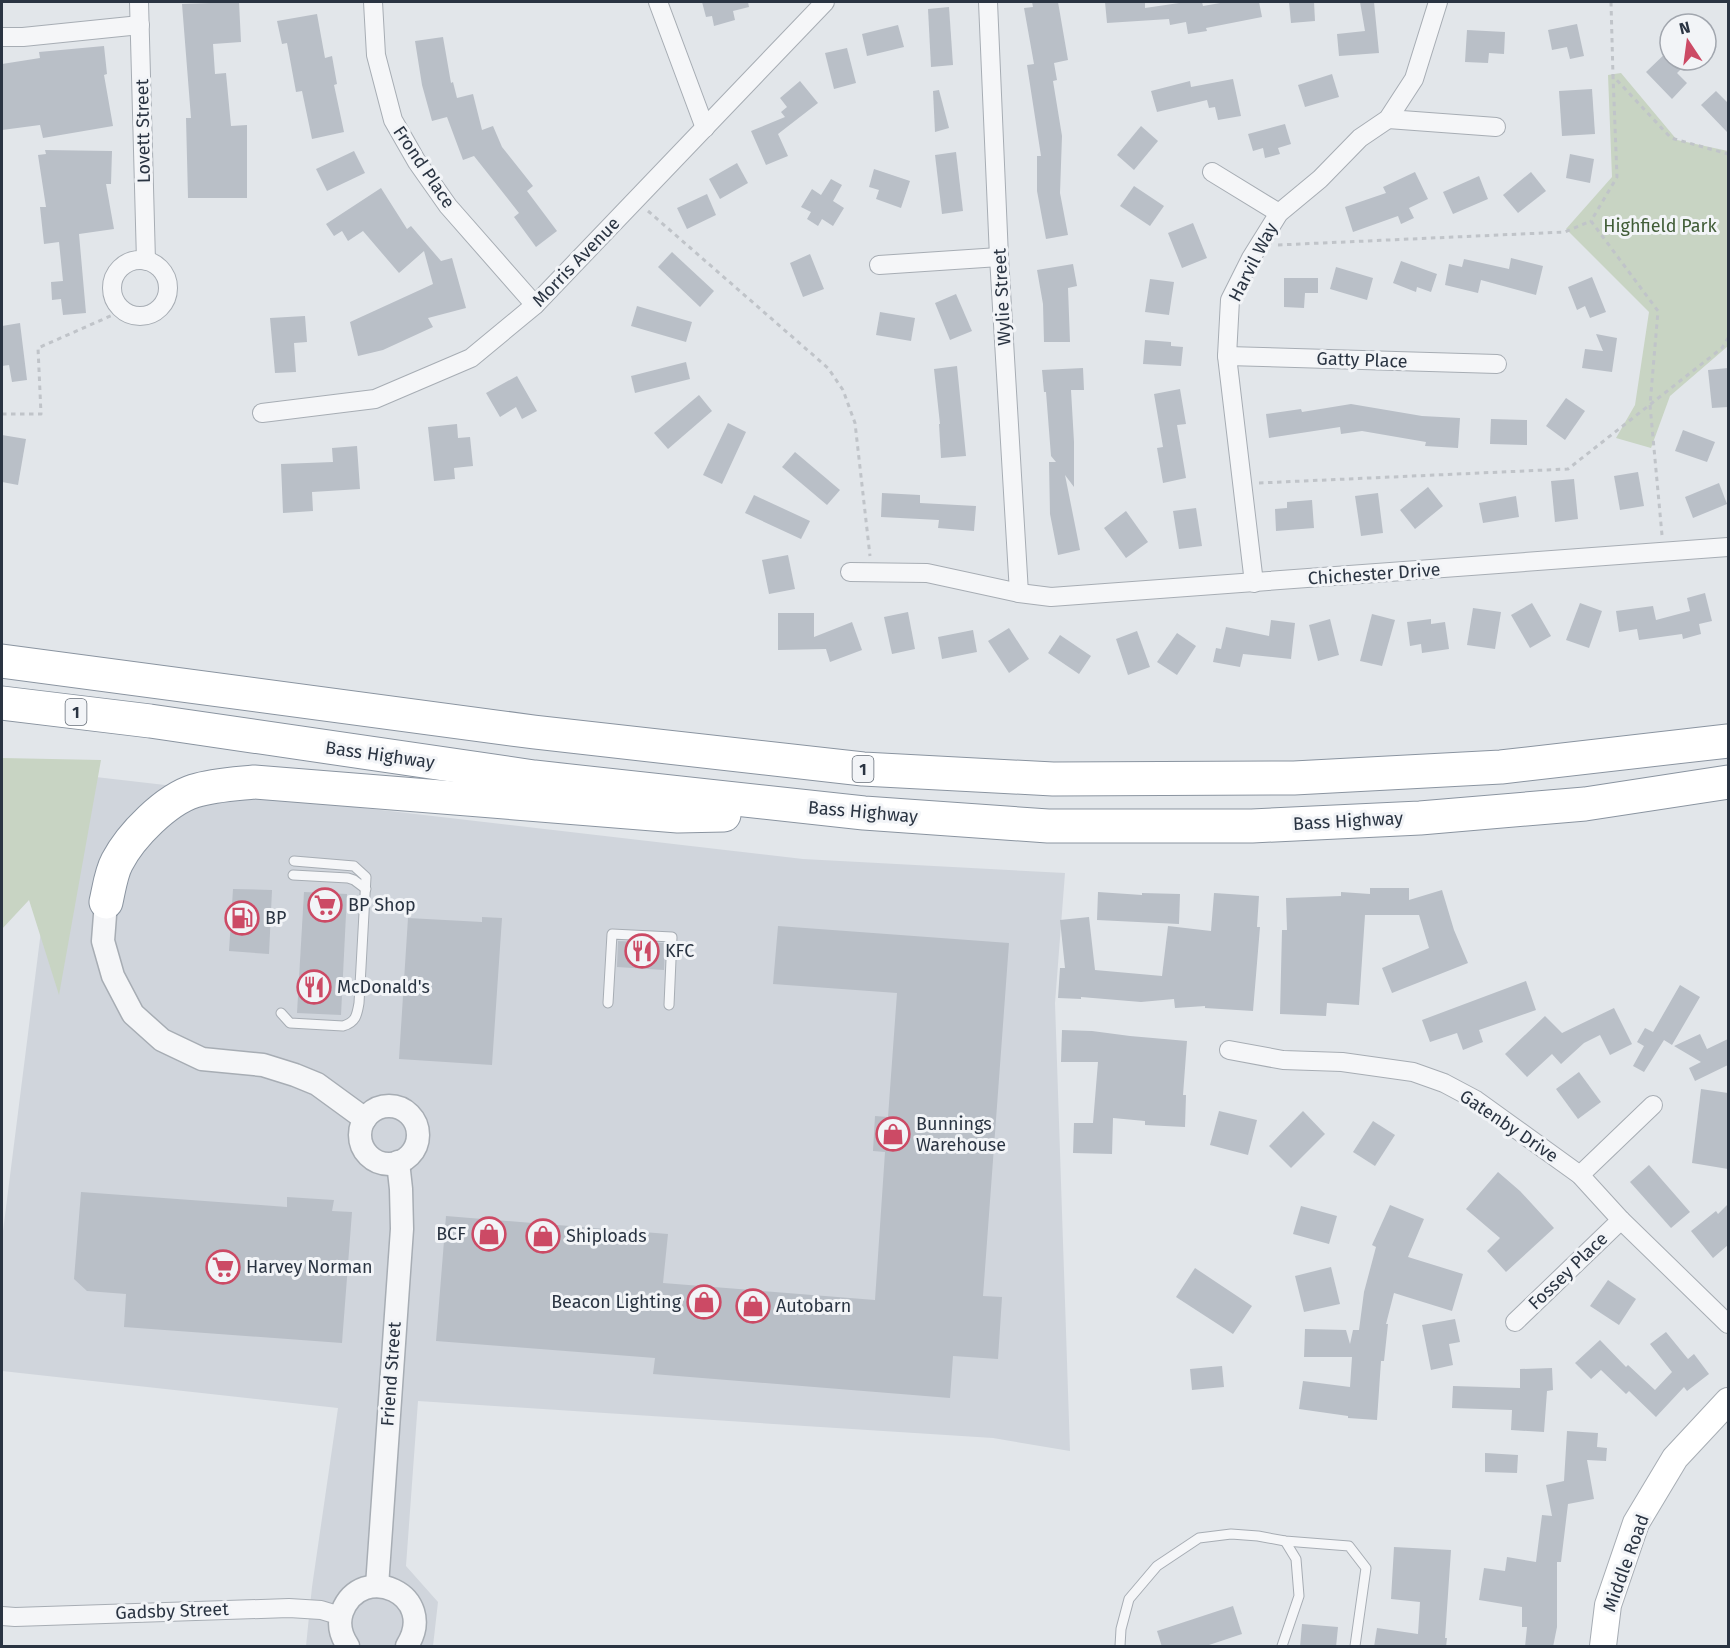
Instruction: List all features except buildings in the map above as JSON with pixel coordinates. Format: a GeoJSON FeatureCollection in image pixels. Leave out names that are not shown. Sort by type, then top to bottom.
{"type":"FeatureCollection","features":[{"type":"Feature","properties":{"kind":"highway","name":"1"},"geometry":{"type":"LineString","coordinates":[[2,661],[581,737],[863,769],[1053,778],[1294,778],[1478,768],[1728,741]]}},
{"type":"Feature","properties":{"kind":"highway","name":"Bass Highway"},"geometry":{"type":"LineString","coordinates":[[2,703],[150,721],[534,777],[864,813],[1048,826],[1251,826],[1420,818],[1586,804],[1728,782]]}},
{"type":"Feature","properties":{"kind":"highway"},"geometry":{"type":"LineString","coordinates":[[106,902],[117,862],[143,827],[170,803],[193,791],[220,785],[254,782],[678,816],[864,813]]}},
{"type":"Feature","properties":{"kind":"highway"},"geometry":{"type":"LineString","coordinates":[[1586,804],[1728,791]]}},
{"type":"Feature","properties":{"kind":"main road","name":"Middle Road"},"geometry":{"type":"LineString","coordinates":[[1603,1647],[1608,1605],[1636,1523],[1675,1458],[1728,1401]]}},
{"type":"Feature","properties":{"kind":"street","name":"Lovett Street"},"geometry":{"type":"LineString","coordinates":[[140,2],[146,261]]}},
{"type":"Feature","properties":{"kind":"street","name":"Frond Place"},"geometry":{"type":"LineString","coordinates":[[373,2],[376,55],[393,120],[417,162],[448,206],[535,305]]}},
{"type":"Feature","properties":{"kind":"street"},"geometry":{"type":"LineString","coordinates":[[658,2],[705,128]]}},
{"type":"Feature","properties":{"kind":"street","name":"Morris Avenue"},"geometry":{"type":"LineString","coordinates":[[262,413],[375,399],[471,358],[535,305],[825,2]]}},
{"type":"Feature","properties":{"kind":"street","name":"Wylie Street"},"geometry":{"type":"LineString","coordinates":[[988,2],[999,257],[1018,593]]}},
{"type":"Feature","properties":{"kind":"street","name":"Harvil Way"},"geometry":{"type":"LineString","coordinates":[[1254,583],[1227,356],[1230,300],[1278,213],[1320,179],[1360,138],[1388,119],[1414,79],[1438,2]]}},
{"type":"Feature","properties":{"kind":"street"},"geometry":{"type":"LineString","coordinates":[[2,37],[23,37],[140,25]]}},
{"type":"Feature","properties":{"kind":"street"},"geometry":{"type":"LineString","coordinates":[[1388,119],[1496,126]]}},
{"type":"Feature","properties":{"kind":"street"},"geometry":{"type":"LineString","coordinates":[[1212,172],[1278,213]]}},
{"type":"Feature","properties":{"kind":"street"},"geometry":{"type":"LineString","coordinates":[[879,265],[999,257]]}},
{"type":"Feature","properties":{"kind":"street"},"geometry":{"type":"LineString","coordinates":[[134,261],[146,261],[160,268],[168,284],[168,294],[164,303],[150,314],[132,314],[124,310],[113,296],[112,286],[118,270],[134,261]]}},
{"type":"Feature","properties":{"kind":"street","name":"Gatty Place"},"geometry":{"type":"LineString","coordinates":[[1227,356],[1497,364]]}},
{"type":"Feature","properties":{"kind":"street","name":"Chichester Drive"},"geometry":{"type":"LineString","coordinates":[[850,572],[927,573],[1018,593],[1051,597],[1728,547]]}},
{"type":"Feature","properties":{"kind":"street"},"geometry":{"type":"LineString","coordinates":[[106,902],[104,941],[113,976],[133,1014],[162,1040],[202,1059],[263,1065],[302,1078],[317,1084],[365,1119]]}},
{"type":"Feature","properties":{"kind":"street","name":"Gatenby Drive"},"geometry":{"type":"LineString","coordinates":[[1229,1050],[1283,1059],[1342,1062],[1413,1072],[1444,1083],[1476,1100],[1580,1175],[1621,1220],[1728,1324]]}},
{"type":"Feature","properties":{"kind":"street"},"geometry":{"type":"LineString","coordinates":[[1580,1175],[1653,1105]]}},
{"type":"Feature","properties":{"kind":"street"},"geometry":{"type":"LineString","coordinates":[[387,1106],[406,1111],[413,1118],[417,1128],[414,1149],[407,1157],[388,1164],[369,1156],[360,1138],[365,1119],[372,1112],[387,1106]]}},
{"type":"Feature","properties":{"kind":"street","name":"Friend Street"},"geometry":{"type":"LineString","coordinates":[[377,1586],[402,1229],[398,1162]]}},
{"type":"Feature","properties":{"kind":"street","name":"Fossey Place"},"geometry":{"type":"LineString","coordinates":[[1515,1322],[1621,1220]]}},
{"type":"Feature","properties":{"kind":"street"},"geometry":{"type":"LineString","coordinates":[[348,1647],[340,1628],[345,1604],[364,1588],[377,1586],[400,1593],[409,1602],[416,1625],[413,1638],[407,1647]]}},
{"type":"Feature","properties":{"kind":"street","name":"Gadsby Street"},"geometry":{"type":"LineString","coordinates":[[2,1616],[290,1608],[321,1610],[341,1616]]}},
{"type":"Feature","properties":{"kind":"lane"},"geometry":{"type":"LineString","coordinates":[[281,1013],[290,1023],[344,1026],[351,1024],[357,1017],[366,877],[354,866],[294,861]]}},
{"type":"Feature","properties":{"kind":"lane"},"geometry":{"type":"LineString","coordinates":[[293,875],[348,878],[366,889]]}},
{"type":"Feature","properties":{"kind":"lane"},"geometry":{"type":"LineString","coordinates":[[608,1002],[612,934],[622,934],[672,937],[669,1005]]}},
{"type":"Feature","properties":{"kind":"lane"},"geometry":{"type":"LineString","coordinates":[[1120,1647],[1121,1629],[1129,1599],[1157,1566],[1200,1538],[1231,1534],[1349,1546],[1366,1568],[1355,1647]]}},
{"type":"Feature","properties":{"kind":"lane"},"geometry":{"type":"LineString","coordinates":[[1282,1647],[1299,1596],[1296,1559],[1285,1541]]}},
{"type":"Feature","properties":{"kind":"path"},"geometry":{"type":"LineString","coordinates":[[1258,246],[1565,232],[1591,221],[1617,177],[1611,2]]}},
{"type":"Feature","properties":{"kind":"path"},"geometry":{"type":"LineString","coordinates":[[1613,76],[1671,138],[1728,153]]}},
{"type":"Feature","properties":{"kind":"path"},"geometry":{"type":"LineString","coordinates":[[636,200],[828,368],[843,390],[855,423],[872,572]]}},
{"type":"Feature","properties":{"kind":"path"},"geometry":{"type":"LineString","coordinates":[[1591,221],[1658,311],[1650,405],[1664,552]]}},
{"type":"Feature","properties":{"kind":"path"},"geometry":{"type":"LineString","coordinates":[[2,414],[41,414],[38,348],[124,310]]}},
{"type":"Feature","properties":{"kind":"path"},"geometry":{"type":"LineString","coordinates":[[1242,483],[1568,469],[1722,348],[1728,338]]}},
{"type":"Feature","properties":{"kind":"shaded area"},"geometry":{"type":"Polygon","coordinates":[[[61,773],[803,859],[1065,873],[1055,1003],[1070,1451],[993,1438],[418,1401],[406,1566],[438,1602],[433,1646],[306,1646],[312,1587],[338,1408],[2,1371],[2,1239],[61,773]]]}},
{"type":"Feature","properties":{"kind":"green space","name":"Highfield Park"},"geometry":{"type":"Polygon","coordinates":[[[1621,73],[1677,140],[1728,151],[1728,346],[1670,396],[1651,448],[1616,438],[1635,405],[1649,312],[1566,229],[1612,177],[1608,75],[1621,73]]]}},
{"type":"Feature","properties":{"kind":"green space"},"geometry":{"type":"Polygon","coordinates":[[[2,758],[101,760],[59,995],[29,900],[2,929],[2,758]]]}},
{"type":"Feature","properties":{"kind":"place","name":"BP Shop"},"geometry":{"type":"Point","coordinates":[325,905]}},
{"type":"Feature","properties":{"kind":"place","name":"BP"},"geometry":{"type":"Point","coordinates":[242,918]}},
{"type":"Feature","properties":{"kind":"place","name":"KFC"},"geometry":{"type":"Point","coordinates":[642,951]}},
{"type":"Feature","properties":{"kind":"place","name":"McDonald's"},"geometry":{"type":"Point","coordinates":[314,987]}},
{"type":"Feature","properties":{"kind":"place","name":"Bunnings Warehouse"},"geometry":{"type":"Point","coordinates":[893,1134]}},
{"type":"Feature","properties":{"kind":"place","name":"BCF"},"geometry":{"type":"Point","coordinates":[489,1234]}},
{"type":"Feature","properties":{"kind":"place","name":"Shiploads"},"geometry":{"type":"Point","coordinates":[543,1236]}},
{"type":"Feature","properties":{"kind":"place","name":"Harvey Norman"},"geometry":{"type":"Point","coordinates":[223,1267]}},
{"type":"Feature","properties":{"kind":"place","name":"Beacon Lighting"},"geometry":{"type":"Point","coordinates":[704,1302]}},
{"type":"Feature","properties":{"kind":"place","name":"Autobarn"},"geometry":{"type":"Point","coordinates":[753,1306]}}]}
